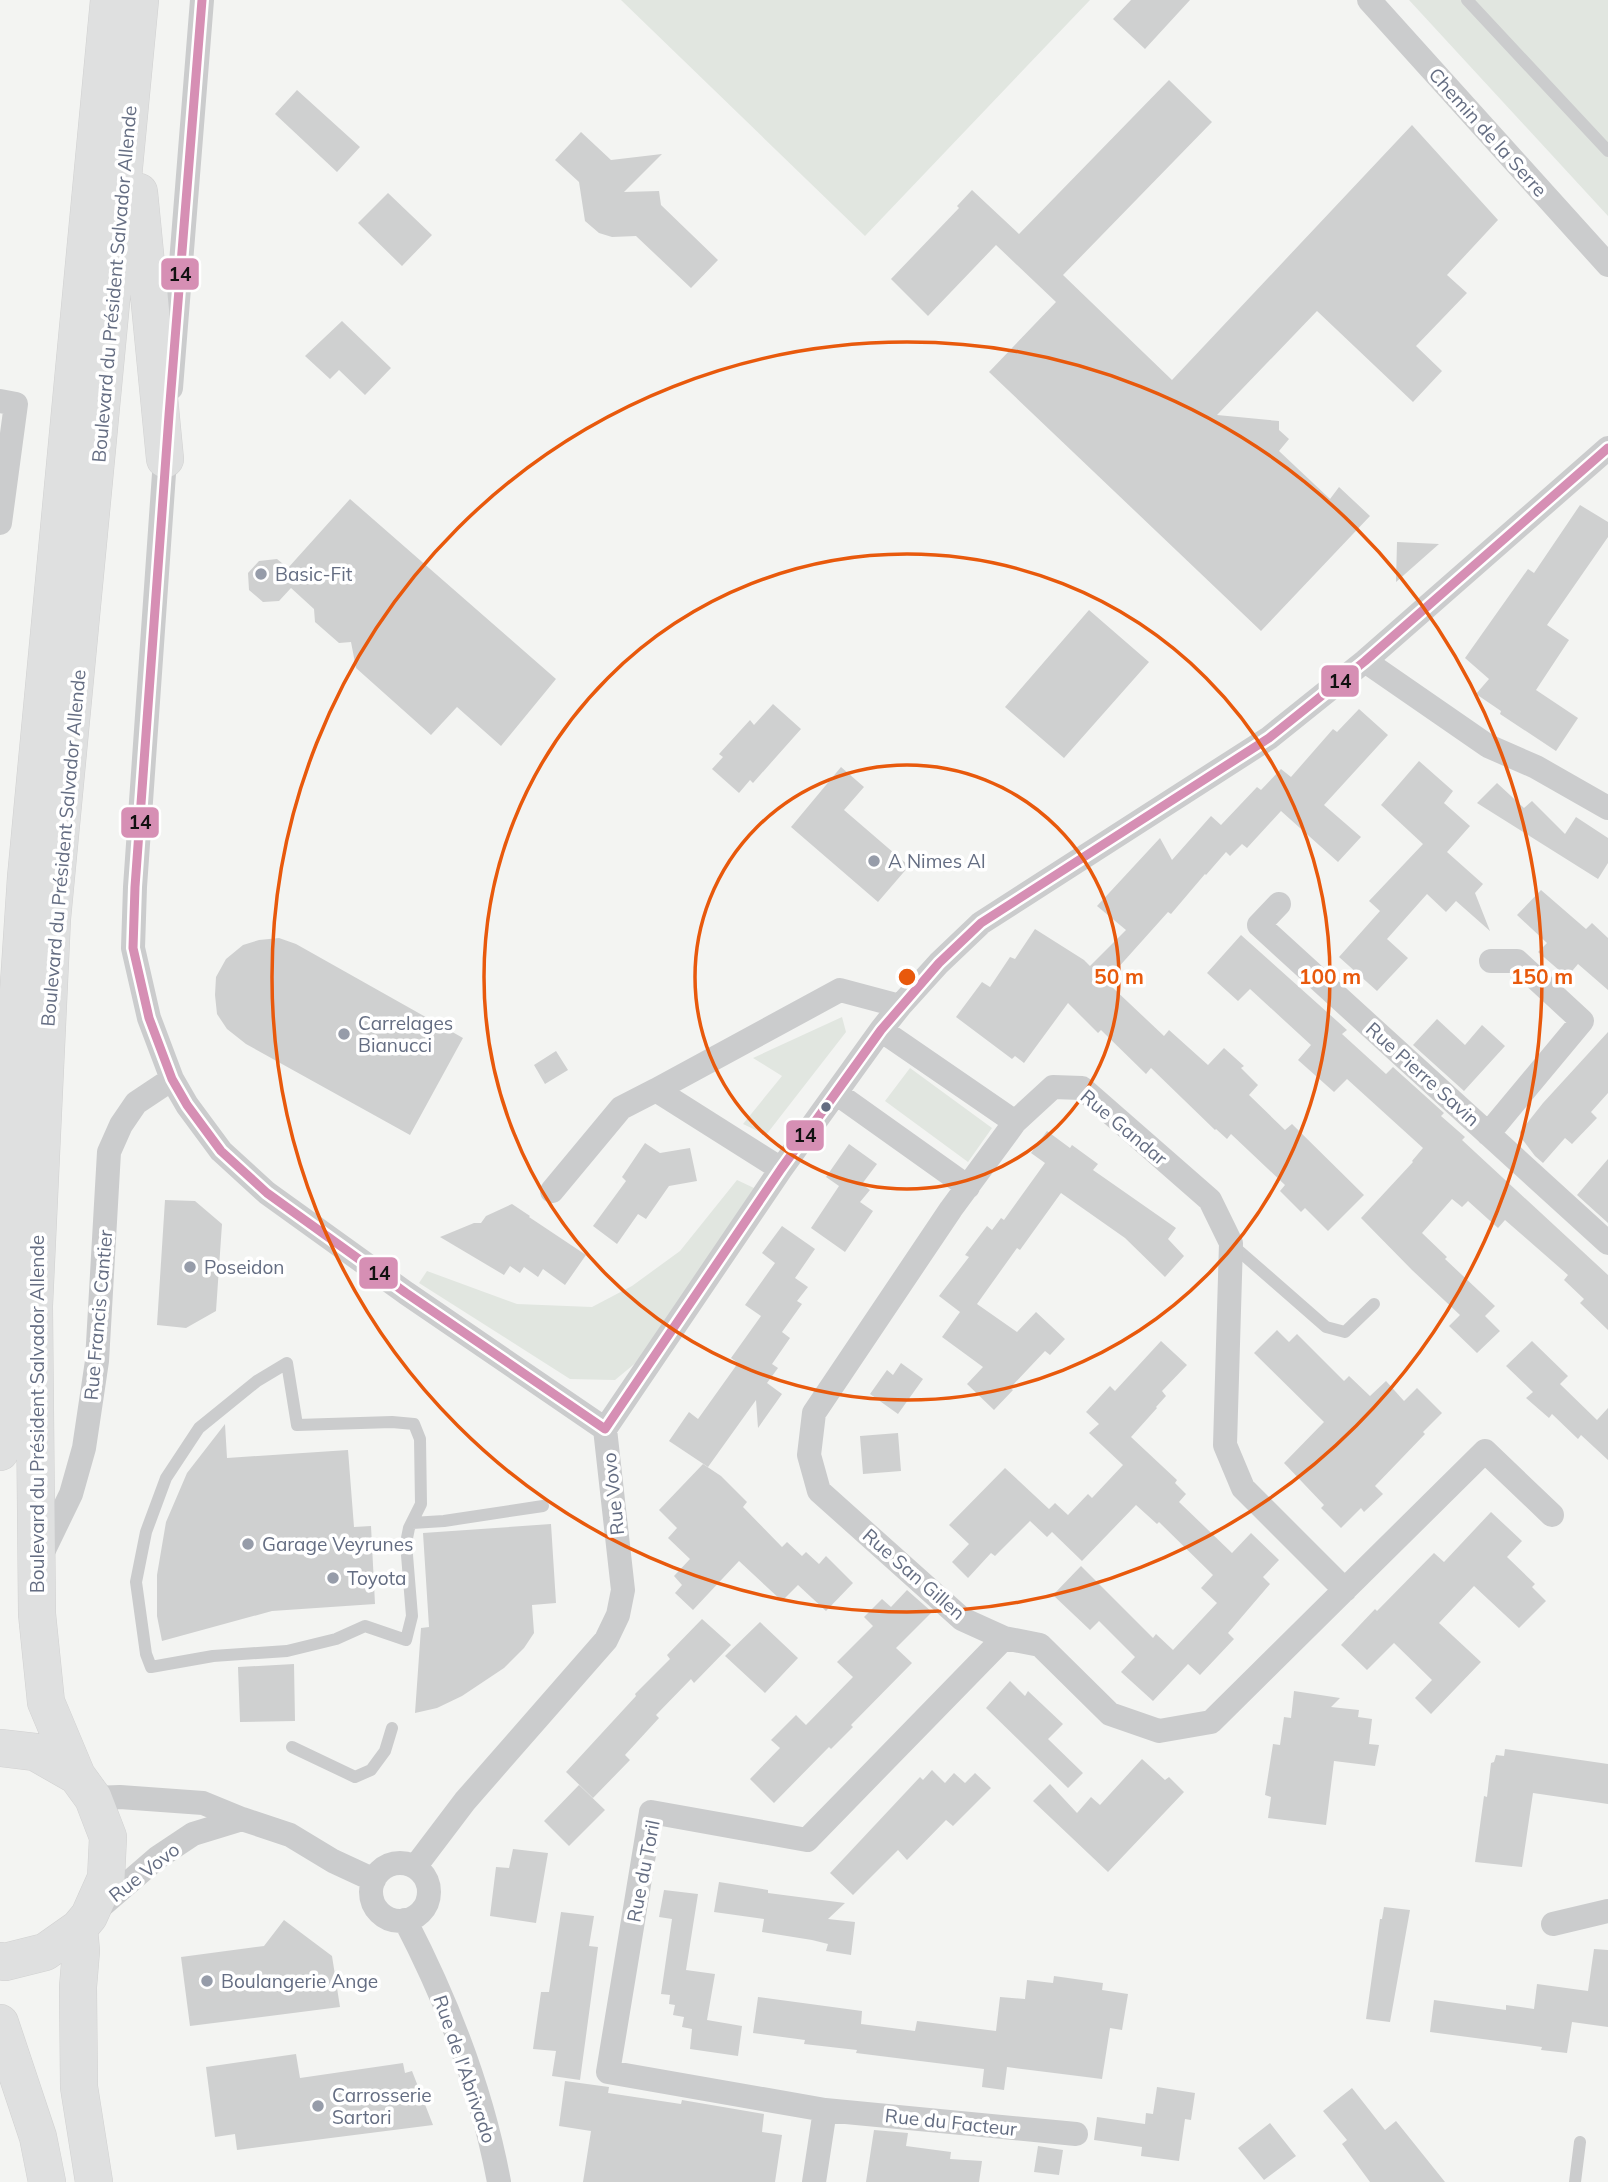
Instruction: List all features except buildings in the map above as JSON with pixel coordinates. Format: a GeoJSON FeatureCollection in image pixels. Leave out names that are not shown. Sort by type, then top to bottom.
{"type":"FeatureCollection","features":[{"type":"Feature","properties":{"kind":"main road","name":"Boulevard du Président Salvador Allende"},"geometry":{"type":"LineString","coordinates":[[0,1452],[6,1179],[26,877],[109,0]]}},
{"type":"Feature","properties":{"kind":"main road","name":"Boulevard du Président Salvador Allende"},"geometry":{"type":"LineString","coordinates":[[84,1922],[106,1878],[108,1836],[46,1702],[37,1614],[34,1306],[52,919],[141,0]]}},
{"type":"Feature","properties":{"kind":"main road"},"geometry":{"type":"LineString","coordinates":[[131,106],[165,459]]}},
{"type":"Feature","properties":{"kind":"main road"},"geometry":{"type":"LineString","coordinates":[[0,1748],[35,1752],[85,1787]]}},
{"type":"Feature","properties":{"kind":"main road"},"geometry":{"type":"LineString","coordinates":[[0,1961],[46,1952],[84,1922]]}},
{"type":"Feature","properties":{"kind":"main road"},"geometry":{"type":"LineString","coordinates":[[84,1922],[78,1987],[79,2087],[94,2182]]}},
{"type":"Feature","properties":{"kind":"main road"},"geometry":{"type":"LineString","coordinates":[[0,2023],[38,2137],[47,2182]]}},
{"type":"Feature","properties":{"kind":"street"},"geometry":{"type":"LineString","coordinates":[[202,0],[165,459],[136,875],[133,948],[149,1018],[172,1079],[187,1105],[221,1150],[267,1193],[406,1293],[605,1429]]}},
{"type":"Feature","properties":{"kind":"street","name":"Chemin de la Serre"},"geometry":{"type":"LineString","coordinates":[[1368,0],[1608,265]]}},
{"type":"Feature","properties":{"kind":"street"},"geometry":{"type":"LineString","coordinates":[[0,401],[16,404],[0,523]]}},
{"type":"Feature","properties":{"kind":"street","name":"Rue Vovo"},"geometry":{"type":"LineString","coordinates":[[415,1867],[465,1801],[606,1640],[618,1615],[623,1590],[605,1429],[781,1169],[900,1006],[939,963],[981,923],[1269,738],[1365,661],[1608,448]]}},
{"type":"Feature","properties":{"kind":"street"},"geometry":{"type":"LineString","coordinates":[[1365,661],[1488,746],[1536,767],[1608,807]]}},
{"type":"Feature","properties":{"kind":"street","name":"Rue Pierre Savin"},"geometry":{"type":"LineString","coordinates":[[1279,904],[1259,925],[1608,1244]]}},
{"type":"Feature","properties":{"kind":"street"},"geometry":{"type":"LineString","coordinates":[[1488,1134],[1582,1021],[1517,961],[1491,961]]}},
{"type":"Feature","properties":{"kind":"street"},"geometry":{"type":"LineString","coordinates":[[552,1191],[621,1108],[840,990],[900,1006]]}},
{"type":"Feature","properties":{"kind":"street"},"geometry":{"type":"LineString","coordinates":[[881,1030],[1015,1122]]}},
{"type":"Feature","properties":{"kind":"street","name":"Rue Francis Cantier"},"geometry":{"type":"LineString","coordinates":[[36,1567],[71,1494],[84,1448],[97,1361],[109,1152],[121,1125],[136,1103],[172,1079]]}},
{"type":"Feature","properties":{"kind":"street","name":"Rue Gandar"},"geometry":{"type":"LineString","coordinates":[[951,1209],[1015,1122],[1052,1087],[1082,1088],[1210,1200],[1231,1244],[1225,1445],[1243,1488],[1345,1590]]}},
{"type":"Feature","properties":{"kind":"street"},"geometry":{"type":"LineString","coordinates":[[656,1090],[781,1169]]}},
{"type":"Feature","properties":{"kind":"street"},"geometry":{"type":"LineString","coordinates":[[836,1093],[968,1187]]}},
{"type":"Feature","properties":{"kind":"street","name":"Rue San Gillen"},"geometry":{"type":"LineString","coordinates":[[951,1209],[814,1413],[809,1455],[819,1491],[962,1619],[1004,1638],[1040,1645],[1110,1714],[1159,1731],[1212,1722],[1485,1451],[1552,1515]]}},
{"type":"Feature","properties":{"kind":"street","name":"Rue du Toril"},"geometry":{"type":"LineString","coordinates":[[825,2109],[608,2072],[651,1812],[807,1840],[1004,1638]]}},
{"type":"Feature","properties":{"kind":"street"},"geometry":{"type":"LineString","coordinates":[[85,1787],[120,1797],[203,1803],[290,1835],[332,1861],[374,1880]]}},
{"type":"Feature","properties":{"kind":"street","name":"Rue Vovo"},"geometry":{"type":"LineString","coordinates":[[84,1922],[157,1858],[193,1834],[242,1819]]}},
{"type":"Feature","properties":{"kind":"street"},"geometry":{"type":"LineString","coordinates":[[397,1863],[415,1867],[428,1882],[427,1902],[422,1910],[405,1920],[396,1921],[380,1913],[372,1897],[374,1880],[387,1866],[397,1863]]}},
{"type":"Feature","properties":{"kind":"street"},"geometry":{"type":"LineString","coordinates":[[1553,1924],[1608,1911]]}},
{"type":"Feature","properties":{"kind":"street","name":"Rue de l'Abrivado"},"geometry":{"type":"LineString","coordinates":[[405,1920],[431,1970],[463,2050],[493,2148],[499,2182]]}},
{"type":"Feature","properties":{"kind":"street"},"geometry":{"type":"LineString","coordinates":[[814,2182],[825,2109]]}},
{"type":"Feature","properties":{"kind":"street","name":"Rue du Facteur"},"geometry":{"type":"LineString","coordinates":[[825,2109],[1076,2134]]}},
{"type":"Feature","properties":{"kind":"lane"},"geometry":{"type":"LineString","coordinates":[[1467,0],[1608,151]]}},
{"type":"Feature","properties":{"kind":"lane","name":"Rue Gandar"},"geometry":{"type":"LineString","coordinates":[[1231,1244],[1326,1327],[1345,1332],[1374,1304]]}},
{"type":"Feature","properties":{"kind":"lane"},"geometry":{"type":"LineString","coordinates":[[288,1363],[297,1425],[392,1422],[414,1424],[420,1439],[421,1504],[412,1523],[406,1543],[412,1616],[406,1640],[365,1626],[336,1639],[287,1651],[213,1656],[151,1667],[146,1654],[136,1582],[146,1532],[166,1478],[199,1427],[257,1381],[288,1363]]}},
{"type":"Feature","properties":{"kind":"lane"},"geometry":{"type":"LineString","coordinates":[[412,1523],[444,1521],[543,1506]]}},
{"type":"Feature","properties":{"kind":"lane"},"geometry":{"type":"LineString","coordinates":[[292,1747],[355,1777],[371,1770],[385,1751],[392,1728]]}},
{"type":"Feature","properties":{"kind":"lane"},"geometry":{"type":"LineString","coordinates":[[1575,2182],[1580,2142]]}},
{"type":"Feature","properties":{"kind":"shaded area"},"geometry":{"type":"Polygon","coordinates":[[[621,0],[1090,0],[865,236],[621,0]]]}},
{"type":"Feature","properties":{"kind":"shaded area"},"geometry":{"type":"Polygon","coordinates":[[[1409,0],[1608,0],[1608,216],[1409,0]]]}},
{"type":"Feature","properties":{"kind":"shaded area"},"geometry":{"type":"Polygon","coordinates":[[[842,1017],[846,1032],[766,1135],[743,1124],[782,1076],[753,1058],[842,1017]]]}},
{"type":"Feature","properties":{"kind":"shaded area"},"geometry":{"type":"Polygon","coordinates":[[[910,1068],[992,1128],[968,1162],[885,1101],[910,1068]]]}},
{"type":"Feature","properties":{"kind":"shaded area"},"geometry":{"type":"Polygon","coordinates":[[[737,1180],[754,1188],[644,1356],[615,1380],[570,1379],[419,1283],[427,1271],[517,1304],[592,1307],[632,1286],[680,1251],[737,1180]]]}},
{"type":"Feature","properties":{"kind":"transit line","name":"14"},"geometry":{"type":"LineString","coordinates":[[202,0],[135,887],[133,948],[149,1018],[172,1079],[187,1105],[221,1151],[267,1193],[406,1293],[605,1429]]}},
{"type":"Feature","properties":{"kind":"transit line","name":"14"},"geometry":{"type":"LineString","coordinates":[[605,1429],[781,1169],[881,1030],[939,963],[981,923],[1269,738],[1365,661],[1608,448]]}},
{"type":"Feature","properties":{"kind":"place","name":"Basic-Fit"},"geometry":{"type":"Point","coordinates":[261,574]}},
{"type":"Feature","properties":{"kind":"place","name":"A Nimes Al"},"geometry":{"type":"Point","coordinates":[874,861]}},
{"type":"Feature","properties":{"kind":"place","name":"Carrelages Bianucci"},"geometry":{"type":"Point","coordinates":[344,1034]}},
{"type":"Feature","properties":{"kind":"place","name":"Poseidon"},"geometry":{"type":"Point","coordinates":[190,1267]}},
{"type":"Feature","properties":{"kind":"place","name":"Garage Veyrunes"},"geometry":{"type":"Point","coordinates":[248,1544]}},
{"type":"Feature","properties":{"kind":"place","name":"Toyota"},"geometry":{"type":"Point","coordinates":[333,1578]}},
{"type":"Feature","properties":{"kind":"place","name":"Boulangerie Ange"},"geometry":{"type":"Point","coordinates":[207,1981]}},
{"type":"Feature","properties":{"kind":"place","name":"Carrosserie Sartori"},"geometry":{"type":"Point","coordinates":[318,2106]}}]}
